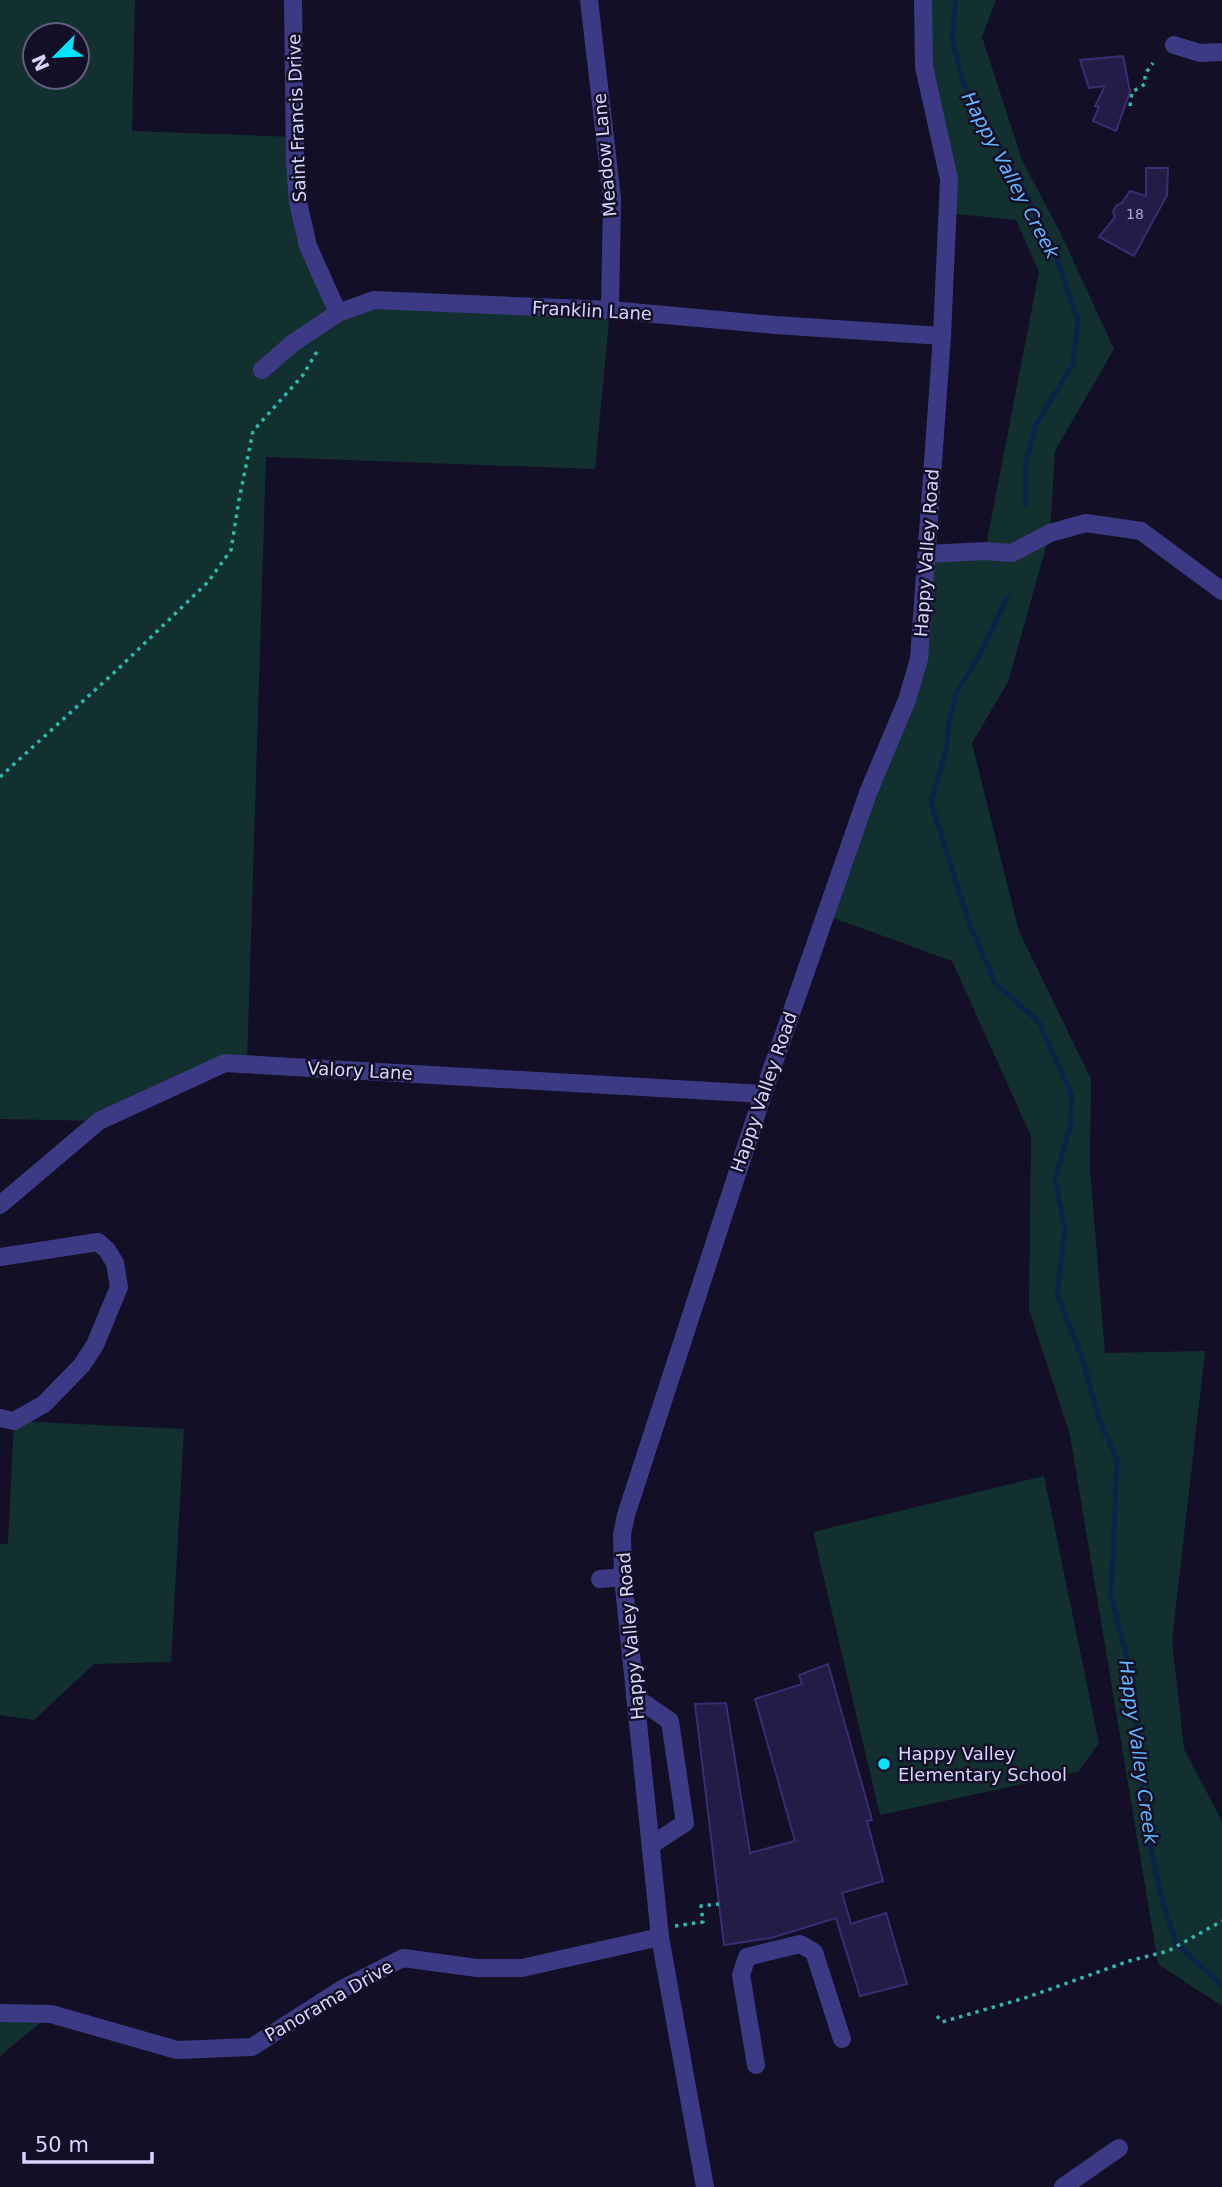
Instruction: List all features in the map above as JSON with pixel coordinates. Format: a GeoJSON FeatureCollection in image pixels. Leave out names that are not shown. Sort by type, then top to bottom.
{"type":"FeatureCollection","features":[{"type":"Feature","properties":{"kind":"street","name":"Saint Francis Drive"},"geometry":{"type":"LineString","coordinates":[[293,0],[298,202],[308,246],[338,313]]}},
{"type":"Feature","properties":{"kind":"street","name":"Meadow Lane"},"geometry":{"type":"LineString","coordinates":[[589,0],[612,198],[610,310]]}},
{"type":"Feature","properties":{"kind":"street","name":"Happy Valley Road"},"geometry":{"type":"LineString","coordinates":[[705,2187],[660,1933],[623,1577],[622,1535],[626,1515],[763,1094],[868,793],[907,700],[919,659],[942,337],[949,179],[924,67],[923,0]]}},
{"type":"Feature","properties":{"kind":"street"},"geometry":{"type":"LineString","coordinates":[[1174,45],[1200,53],[1222,52]]}},
{"type":"Feature","properties":{"kind":"street","name":"Franklin Lane"},"geometry":{"type":"LineString","coordinates":[[262,370],[293,343],[338,313],[374,300],[610,310],[942,337]]}},
{"type":"Feature","properties":{"kind":"street"},"geometry":{"type":"LineString","coordinates":[[927,554],[985,551],[1012,553],[1050,533],[1086,523],[1141,531],[1222,591]]}},
{"type":"Feature","properties":{"kind":"street","name":"Valory Lane"},"geometry":{"type":"LineString","coordinates":[[0,1205],[99,1121],[225,1063],[763,1094]]}},
{"type":"Feature","properties":{"kind":"street"},"geometry":{"type":"LineString","coordinates":[[0,1257],[98,1242],[115,1263],[119,1287],[94,1345],[82,1365],[44,1404],[14,1421],[0,1418]]}},
{"type":"Feature","properties":{"kind":"street"},"geometry":{"type":"LineString","coordinates":[[600,1580],[623,1577]]}},
{"type":"Feature","properties":{"kind":"street"},"geometry":{"type":"LineString","coordinates":[[635,1697],[670,1721],[685,1823],[651,1845]]}},
{"type":"Feature","properties":{"kind":"street","name":"Panorama Drive"},"geometry":{"type":"LineString","coordinates":[[0,2013],[51,2014],[177,2050],[252,2047],[342,1989],[404,1958],[477,1968],[522,1968],[660,1933]]}},
{"type":"Feature","properties":{"kind":"street"},"geometry":{"type":"LineString","coordinates":[[756,2065],[741,1975],[747,1957],[800,1944],[814,1952],[842,2039]]}},
{"type":"Feature","properties":{"kind":"street"},"geometry":{"type":"LineString","coordinates":[[1063,2187],[1119,2148]]}},
{"type":"Feature","properties":{"kind":"path"},"geometry":{"type":"LineString","coordinates":[[1130,106],[1132,92],[1145,84],[1145,74],[1153,63]]}},
{"type":"Feature","properties":{"kind":"path"},"geometry":{"type":"LineString","coordinates":[[0,777],[118,670],[208,582],[224,561],[232,550],[253,430],[303,376],[321,344]]}},
{"type":"Feature","properties":{"kind":"path"},"geometry":{"type":"LineString","coordinates":[[660,1933],[703,1922],[701,1906],[719,1903]]}},
{"type":"Feature","properties":{"kind":"path"},"geometry":{"type":"LineString","coordinates":[[937,2016],[942,2022],[1028,1997],[1129,1961],[1168,1951],[1222,1921]]}},
{"type":"Feature","properties":{"kind":"green space"},"geometry":{"type":"Polygon","coordinates":[[[0,0],[135,0],[132,131],[295,137],[298,202],[338,312],[374,300],[610,310],[595,469],[266,457],[247,1064],[225,1063],[99,1121],[0,1119],[0,0]]]}},
{"type":"Feature","properties":{"kind":"green space"},"geometry":{"type":"Polygon","coordinates":[[[923,0],[996,0],[982,37],[1022,160],[1061,234],[1114,349],[1055,451],[1050,533],[1008,682],[972,743],[1019,931],[1091,1079],[1090,1169],[1105,1353],[1205,1351],[1172,1641],[1184,1749],[1222,1821],[1222,2006],[1158,1964],[1070,1435],[1029,1309],[1031,1136],[952,961],[825,915],[907,700],[927,554],[985,551],[1039,272],[1016,220],[947,213],[923,0]]]}},
{"type":"Feature","properties":{"kind":"green space"},"geometry":{"type":"Polygon","coordinates":[[[14,1421],[184,1429],[171,1662],[94,1664],[34,1720],[0,1715],[0,1544],[8,1544],[14,1421]]]}},
{"type":"Feature","properties":{"kind":"green space"},"geometry":{"type":"Polygon","coordinates":[[[1044,1476],[1099,1743],[1078,1772],[880,1815],[813,1532],[1044,1476]]]}},
{"type":"Feature","properties":{"kind":"green space"},"geometry":{"type":"Polygon","coordinates":[[[0,2013],[51,2014],[0,2056],[0,2013]]]}},
{"type":"Feature","properties":{"kind":"building"},"geometry":{"type":"Polygon","coordinates":[[[1123,56],[1130,92],[1116,131],[1093,121],[1099,107],[1095,106],[1105,86],[1089,88],[1080,60],[1123,56]]]}},
{"type":"Feature","properties":{"kind":"building"},"geometry":{"type":"Polygon","coordinates":[[[1146,168],[1168,168],[1167,195],[1134,256],[1099,237],[1115,217],[1113,211],[1117,205],[1122,203],[1130,191],[1146,196],[1146,168]]]}},
{"type":"Feature","properties":{"kind":"building"},"geometry":{"type":"Polygon","coordinates":[[[828,1664],[872,1820],[867,1821],[883,1881],[842,1893],[851,1924],[886,1913],[907,1984],[860,1996],[836,1918],[771,1938],[724,1945],[695,1704],[726,1703],[750,1853],[795,1841],[755,1699],[802,1684],[799,1675],[828,1664]]]}},
{"type":"Feature","properties":{"kind":"waterway","name":"Happy Valley Creek"},"geometry":{"type":"LineString","coordinates":[[956,0],[952,38],[963,82],[1054,251],[1078,320],[1073,364],[1035,426],[1026,463],[1025,504]]}},
{"type":"Feature","properties":{"kind":"waterway","name":"Happy Valley Creek"},"geometry":{"type":"LineString","coordinates":[[1007,598],[980,654],[957,692],[949,720],[947,746],[931,803],[969,922],[995,983],[1039,1022],[1072,1096],[1071,1124],[1055,1179],[1065,1229],[1057,1295],[1082,1358],[1099,1419],[1117,1460],[1111,1596],[1133,1681],[1146,1825],[1160,1892],[1176,1943],[1222,1986]]}},
{"type":"Feature","properties":{"kind":"place","name":"Happy Valley Elementary School"},"geometry":{"type":"Point","coordinates":[884,1764]}}]}
